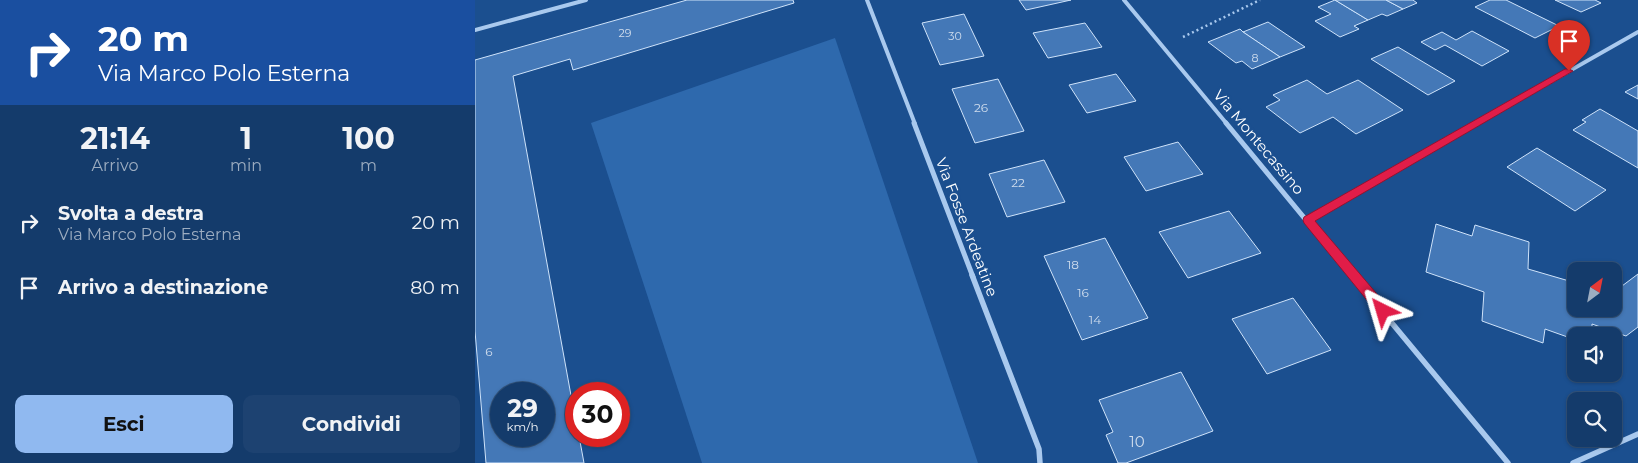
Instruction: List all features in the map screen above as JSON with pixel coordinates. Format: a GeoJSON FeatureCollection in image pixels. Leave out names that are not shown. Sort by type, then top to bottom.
{"type":"FeatureCollection","features":[{"type":"Feature","properties":{"kind":"street"},"geometry":{"type":"LineString","coordinates":[[475,30],[586,0]]}},
{"type":"Feature","properties":{"kind":"street","name":"Via Fosse Ardeatine"},"geometry":{"type":"LineString","coordinates":[[867,0],[1039,449],[1041,463]]}},
{"type":"Feature","properties":{"kind":"street","name":"Via Montecassino"},"geometry":{"type":"LineString","coordinates":[[1124,0],[1508,463]]}},
{"type":"Feature","properties":{"kind":"street"},"geometry":{"type":"LineString","coordinates":[[1308,220],[1638,32]]}},
{"type":"Feature","properties":{"kind":"street"},"geometry":{"type":"LineString","coordinates":[[1573,463],[1638,434]]}},
{"type":"Feature","properties":{"kind":"path"},"geometry":{"type":"LineString","coordinates":[[1163,46],[1260,0]]}},
{"type":"Feature","properties":{"kind":"shaded area"},"geometry":{"type":"Polygon","coordinates":[[[835,38],[978,463],[702,463],[591,123],[835,38]]]}},
{"type":"Feature","properties":{"kind":"building"},"geometry":{"type":"Polygon","coordinates":[[[687,0],[793,0],[794,3],[573,70],[570,59],[513,76],[569,382],[565,382],[565,447],[581,447],[584,463],[486,463],[475,331],[475,60],[687,0]]]}},
{"type":"Feature","properties":{"kind":"building"},"geometry":{"type":"Polygon","coordinates":[[[1019,0],[1071,0],[1026,10],[1019,0]]]}},
{"type":"Feature","properties":{"kind":"building"},"geometry":{"type":"Polygon","coordinates":[[[1335,0],[1368,20],[1354,26],[1359,29],[1340,37],[1315,21],[1331,14],[1318,7],[1335,0]]]}},
{"type":"Feature","properties":{"kind":"building"},"geometry":{"type":"Polygon","coordinates":[[[1335,0],[1386,0],[1403,9],[1387,16],[1382,14],[1368,20],[1335,0]]]}},
{"type":"Feature","properties":{"kind":"building"},"geometry":{"type":"Polygon","coordinates":[[[1386,0],[1413,0],[1417,3],[1403,9],[1386,0]]]}},
{"type":"Feature","properties":{"kind":"building"},"geometry":{"type":"Polygon","coordinates":[[[1490,0],[1506,0],[1559,26],[1535,38],[1475,7],[1490,0]]]}},
{"type":"Feature","properties":{"kind":"building"},"geometry":{"type":"Polygon","coordinates":[[[1555,0],[1595,0],[1601,3],[1581,12],[1555,0]]]}},
{"type":"Feature","properties":{"kind":"building"},"geometry":{"type":"Polygon","coordinates":[[[964,14],[984,56],[940,65],[922,23],[964,14]]]}},
{"type":"Feature","properties":{"kind":"building"},"geometry":{"type":"Polygon","coordinates":[[[1268,22],[1305,47],[1280,57],[1243,32],[1268,22]]]}},
{"type":"Feature","properties":{"kind":"building"},"geometry":{"type":"Polygon","coordinates":[[[1085,23],[1102,47],[1048,58],[1033,33],[1085,23]]]}},
{"type":"Feature","properties":{"kind":"building"},"geometry":{"type":"Polygon","coordinates":[[[1240,29],[1280,57],[1252,69],[1242,61],[1236,63],[1208,42],[1240,29]]]}},
{"type":"Feature","properties":{"kind":"building"},"geometry":{"type":"Polygon","coordinates":[[[1472,31],[1509,51],[1482,66],[1445,45],[1435,50],[1421,42],[1442,32],[1456,40],[1472,31]]]}},
{"type":"Feature","properties":{"kind":"building"},"geometry":{"type":"Polygon","coordinates":[[[1398,47],[1455,81],[1428,95],[1371,59],[1398,47]]]}},
{"type":"Feature","properties":{"kind":"building"},"geometry":{"type":"Polygon","coordinates":[[[1116,74],[1136,101],[1087,113],[1069,85],[1116,74]]]}},
{"type":"Feature","properties":{"kind":"building"},"geometry":{"type":"Polygon","coordinates":[[[998,79],[1024,131],[975,143],[952,89],[998,79]]]}},
{"type":"Feature","properties":{"kind":"building"},"geometry":{"type":"Polygon","coordinates":[[[1307,80],[1327,94],[1358,80],[1403,110],[1356,134],[1333,117],[1300,133],[1266,107],[1280,100],[1273,95],[1307,80]]]}},
{"type":"Feature","properties":{"kind":"building"},"geometry":{"type":"Polygon","coordinates":[[[1638,85],[1638,99],[1625,92],[1638,85]]]}},
{"type":"Feature","properties":{"kind":"building"},"geometry":{"type":"Polygon","coordinates":[[[1600,109],[1638,131],[1638,168],[1573,130],[1586,122],[1582,120],[1600,109]]]}},
{"type":"Feature","properties":{"kind":"building"},"geometry":{"type":"Polygon","coordinates":[[[1178,142],[1203,174],[1146,191],[1124,157],[1178,142]]]}},
{"type":"Feature","properties":{"kind":"building"},"geometry":{"type":"Polygon","coordinates":[[[1537,148],[1606,190],[1575,211],[1507,167],[1537,148]]]}},
{"type":"Feature","properties":{"kind":"building"},"geometry":{"type":"Polygon","coordinates":[[[1044,160],[1065,202],[1007,217],[989,174],[1044,160]]]}},
{"type":"Feature","properties":{"kind":"building"},"geometry":{"type":"Polygon","coordinates":[[[1229,211],[1261,253],[1188,278],[1159,232],[1229,211]]]}},
{"type":"Feature","properties":{"kind":"building"},"geometry":{"type":"Polygon","coordinates":[[[1436,224],[1472,236],[1475,225],[1529,242],[1528,269],[1567,280],[1567,318],[1623,318],[1623,285],[1638,274],[1638,327],[1626,336],[1622,335],[1622,327],[1600,327],[1592,324],[1592,327],[1567,327],[1567,337],[1545,329],[1543,343],[1482,321],[1484,292],[1426,272],[1436,224]]]}},
{"type":"Feature","properties":{"kind":"building"},"geometry":{"type":"Polygon","coordinates":[[[1105,238],[1148,318],[1082,340],[1044,256],[1105,238]]]}},
{"type":"Feature","properties":{"kind":"building"},"geometry":{"type":"Polygon","coordinates":[[[1293,298],[1331,350],[1267,374],[1232,319],[1293,298]]]}},
{"type":"Feature","properties":{"kind":"building"},"geometry":{"type":"Polygon","coordinates":[[[1181,372],[1213,431],[1126,463],[1118,463],[1106,435],[1113,432],[1099,400],[1181,372]]]}},
{"type":"Feature","properties":{"kind":"route"},"geometry":{"type":"LineString","coordinates":[[1383,311],[1308,220],[1569,71]]}}]}
